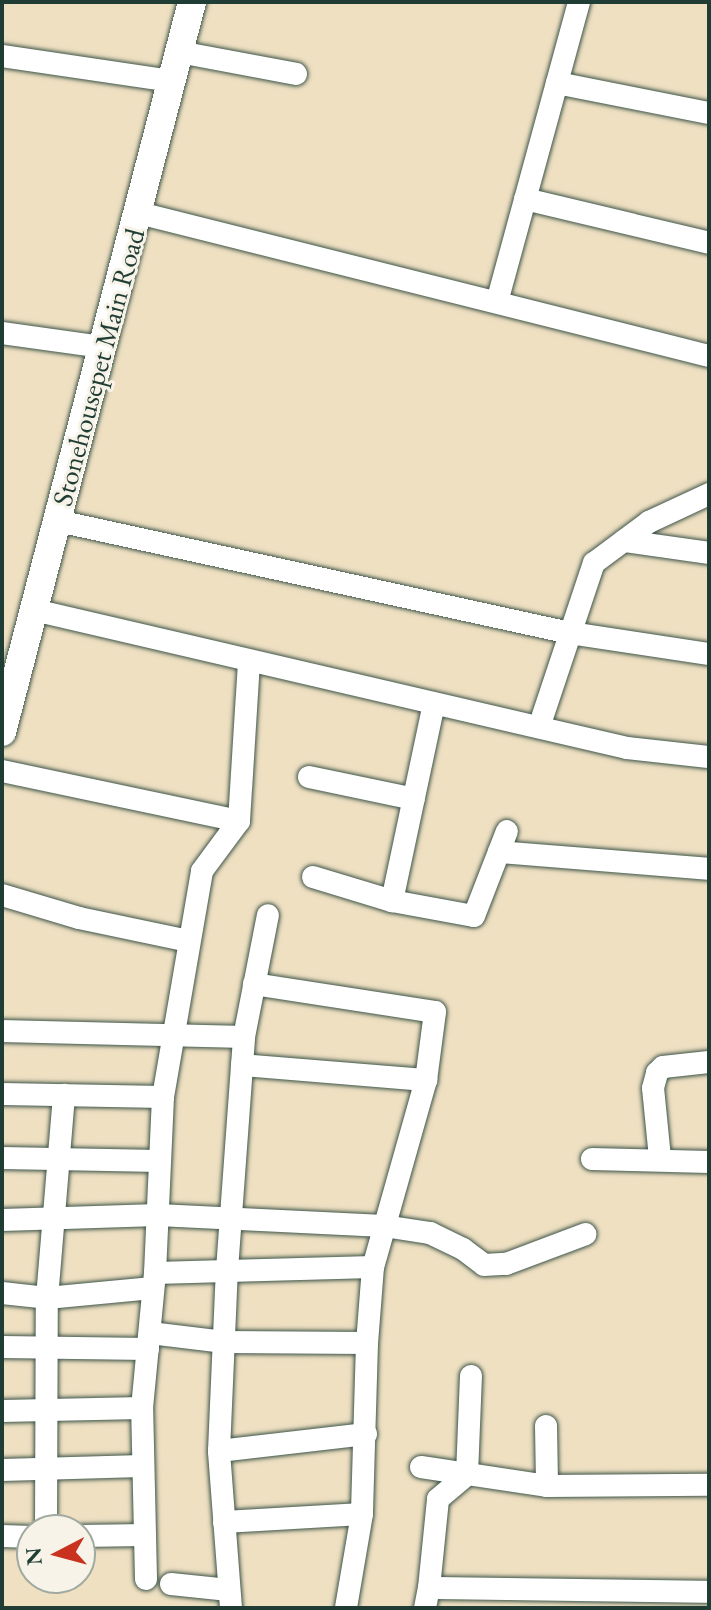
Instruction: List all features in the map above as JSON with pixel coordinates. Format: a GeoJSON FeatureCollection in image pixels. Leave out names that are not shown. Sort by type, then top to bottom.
{"type":"FeatureCollection","features":[{"type":"Feature","properties":{"kind":"main road","name":"Stonehousepet Main Road"},"geometry":{"type":"LineString","coordinates":[[2,732],[192,2]]}},
{"type":"Feature","properties":{"kind":"street"},"geometry":{"type":"LineString","coordinates":[[497,302],[579,2]]}},
{"type":"Feature","properties":{"kind":"street"},"geometry":{"type":"LineString","coordinates":[[179,52],[296,74]]}},
{"type":"Feature","properties":{"kind":"street"},"geometry":{"type":"LineString","coordinates":[[2,56],[172,81]]}},
{"type":"Feature","properties":{"kind":"street"},"geometry":{"type":"LineString","coordinates":[[557,83],[709,113]]}},
{"type":"Feature","properties":{"kind":"street"},"geometry":{"type":"LineString","coordinates":[[525,199],[709,243]]}},
{"type":"Feature","properties":{"kind":"street"},"geometry":{"type":"LineString","coordinates":[[139,213],[709,356]]}},
{"type":"Feature","properties":{"kind":"street"},"geometry":{"type":"LineString","coordinates":[[2,333],[103,347]]}},
{"type":"Feature","properties":{"kind":"street"},"geometry":{"type":"LineString","coordinates":[[539,727],[594,563],[649,522],[709,494]]}},
{"type":"Feature","properties":{"kind":"street"},"geometry":{"type":"LineString","coordinates":[[58,521],[570,633],[709,654]]}},
{"type":"Feature","properties":{"kind":"street"},"geometry":{"type":"LineString","coordinates":[[624,541],[709,553]]}},
{"type":"Feature","properties":{"kind":"street"},"geometry":{"type":"LineString","coordinates":[[34,610],[627,748],[709,757]]}},
{"type":"Feature","properties":{"kind":"street"},"geometry":{"type":"LineString","coordinates":[[146,1579],[142,1408],[154,1280],[163,1097],[202,871],[239,821],[249,661]]}},
{"type":"Feature","properties":{"kind":"street"},"geometry":{"type":"LineString","coordinates":[[392,901],[434,703]]}},
{"type":"Feature","properties":{"kind":"street"},"geometry":{"type":"LineString","coordinates":[[2,771],[239,821]]}},
{"type":"Feature","properties":{"kind":"street"},"geometry":{"type":"LineString","coordinates":[[309,777],[414,799]]}},
{"type":"Feature","properties":{"kind":"street"},"geometry":{"type":"LineString","coordinates":[[313,877],[392,901],[474,916],[503,842],[709,869]]}},
{"type":"Feature","properties":{"kind":"street"},"geometry":{"type":"LineString","coordinates":[[2,895],[79,918],[189,941]]}},
{"type":"Feature","properties":{"kind":"street"},"geometry":{"type":"LineString","coordinates":[[171,1584],[230,1599],[219,1451],[227,1270],[244,1037],[268,915]]}},
{"type":"Feature","properties":{"kind":"street"},"geometry":{"type":"LineString","coordinates":[[254,984],[435,1012],[426,1080],[373,1267],[367,1343],[362,1514],[346,1608]]}},
{"type":"Feature","properties":{"kind":"street"},"geometry":{"type":"LineString","coordinates":[[2,1031],[244,1037]]}},
{"type":"Feature","properties":{"kind":"street"},"geometry":{"type":"LineString","coordinates":[[660,1158],[653,1088],[657,1073],[663,1067],[709,1062]]}},
{"type":"Feature","properties":{"kind":"street"},"geometry":{"type":"LineString","coordinates":[[242,1065],[426,1080]]}},
{"type":"Feature","properties":{"kind":"street"},"geometry":{"type":"LineString","coordinates":[[2,1094],[163,1097]]}},
{"type":"Feature","properties":{"kind":"street"},"geometry":{"type":"LineString","coordinates":[[45,1514],[47,1298],[64,1095]]}},
{"type":"Feature","properties":{"kind":"street"},"geometry":{"type":"LineString","coordinates":[[2,1158],[160,1161]]}},
{"type":"Feature","properties":{"kind":"street"},"geometry":{"type":"LineString","coordinates":[[592,1159],[660,1158],[709,1162]]}},
{"type":"Feature","properties":{"kind":"street"},"geometry":{"type":"LineString","coordinates":[[2,1220],[158,1215],[384,1226],[430,1233],[463,1249],[484,1265],[506,1264],[586,1234]]}},
{"type":"Feature","properties":{"kind":"street"},"geometry":{"type":"LineString","coordinates":[[2,1293],[47,1298],[227,1270],[373,1267]]}},
{"type":"Feature","properties":{"kind":"street"},"geometry":{"type":"LineString","coordinates":[[2,1347],[149,1341],[367,1343]]}},
{"type":"Feature","properties":{"kind":"street"},"geometry":{"type":"LineString","coordinates":[[471,1376],[467,1475],[438,1499],[427,1598],[709,1592]]}},
{"type":"Feature","properties":{"kind":"street"},"geometry":{"type":"LineString","coordinates":[[2,1411],[142,1408]]}},
{"type":"Feature","properties":{"kind":"street"},"geometry":{"type":"LineString","coordinates":[[546,1426],[547,1486]]}},
{"type":"Feature","properties":{"kind":"street"},"geometry":{"type":"LineString","coordinates":[[219,1451],[366,1434]]}},
{"type":"Feature","properties":{"kind":"street"},"geometry":{"type":"LineString","coordinates":[[2,1470],[142,1466]]}},
{"type":"Feature","properties":{"kind":"street"},"geometry":{"type":"LineString","coordinates":[[421,1467],[547,1486],[709,1485]]}},
{"type":"Feature","properties":{"kind":"street"},"geometry":{"type":"LineString","coordinates":[[224,1522],[362,1514]]}},
{"type":"Feature","properties":{"kind":"street"},"geometry":{"type":"LineString","coordinates":[[96,1536],[145,1535]]}}]}
